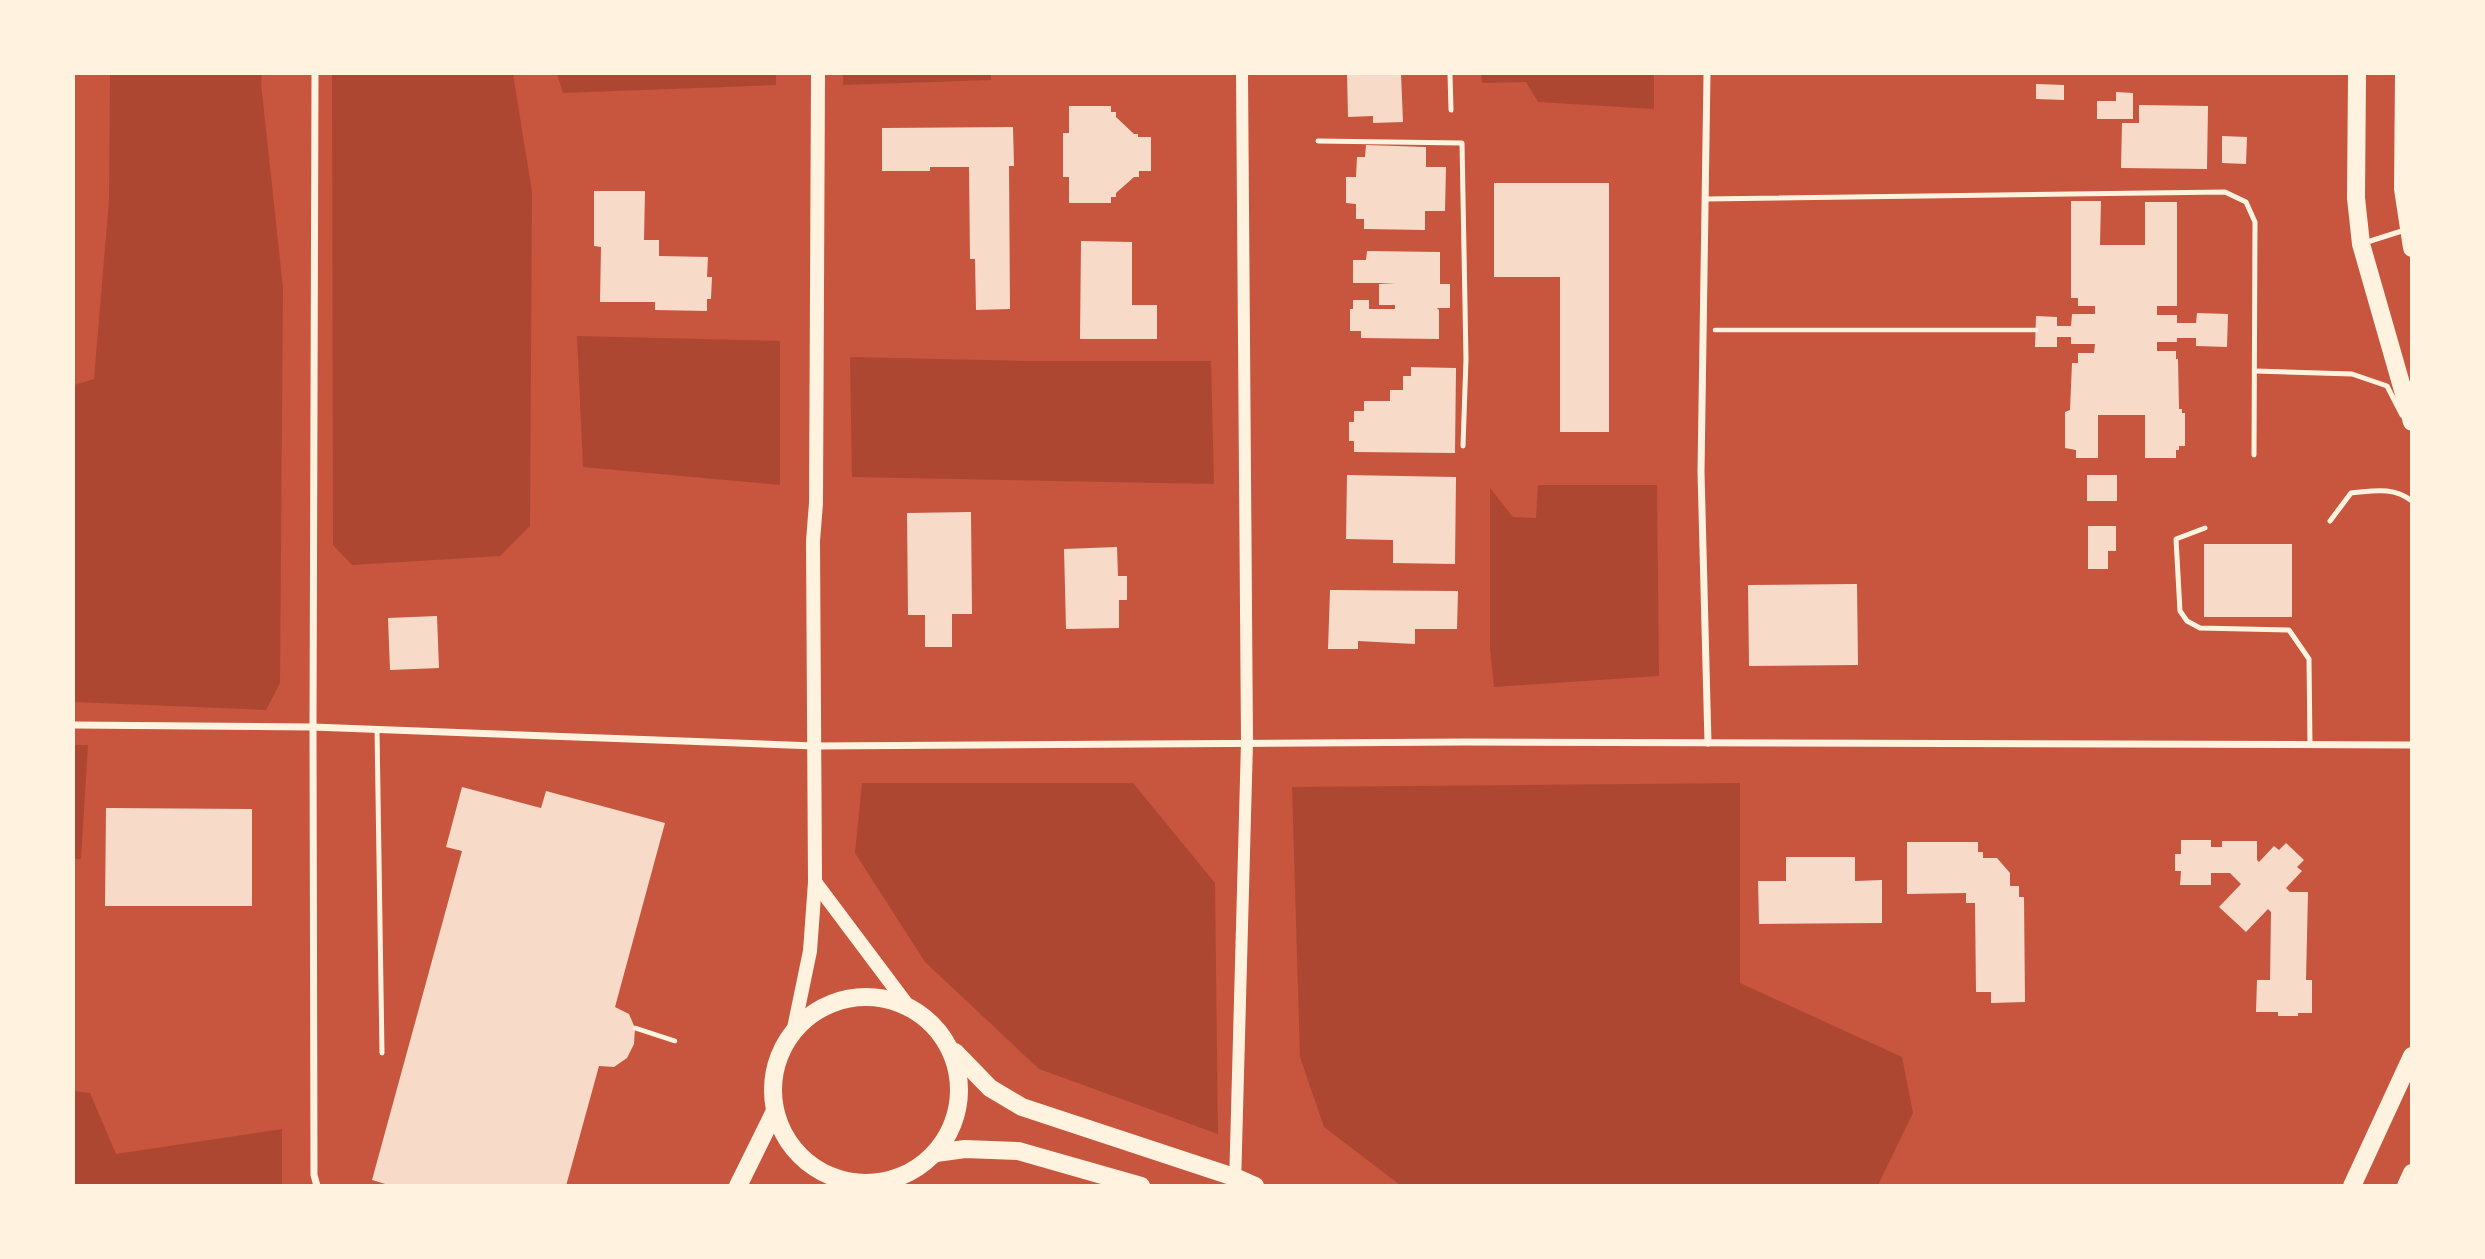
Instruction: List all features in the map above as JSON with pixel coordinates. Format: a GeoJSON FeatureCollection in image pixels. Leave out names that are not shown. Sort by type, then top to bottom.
{"type":"FeatureCollection","features":[{"type":"Feature","properties":{"kind":"main road"},"geometry":{"type":"LineString","coordinates":[[793,1033],[810,951],[815,882],[813,541],[816,490],[818,74]]}},
{"type":"Feature","properties":{"kind":"main road"},"geometry":{"type":"LineString","coordinates":[[2357,74],[2356,198],[2361,244],[2412,422]]}},
{"type":"Feature","properties":{"kind":"main road"},"geometry":{"type":"LineString","coordinates":[[2404,74],[2403,189],[2412,248]]}},
{"type":"Feature","properties":{"kind":"main road"},"geometry":{"type":"LineString","coordinates":[[815,882],[908,1006],[931,1022],[977,1077],[1022,1107],[1236,1182],[1255,1185]]}},
{"type":"Feature","properties":{"kind":"main road"},"geometry":{"type":"LineString","coordinates":[[908,1006],[883,999],[858,997],[833,1003],[811,1015],[793,1033],[782,1050],[775,1070],[775,1111],[787,1140],[809,1164],[837,1179],[867,1184],[894,1179],[916,1169],[936,1153],[952,1129],[960,1100],[958,1072],[948,1045]]}},
{"type":"Feature","properties":{"kind":"main road"},"geometry":{"type":"LineString","coordinates":[[2352,1185],[2412,1056]]}},
{"type":"Feature","properties":{"kind":"main road"},"geometry":{"type":"LineString","coordinates":[[738,1185],[775,1111]]}},
{"type":"Feature","properties":{"kind":"main road"},"geometry":{"type":"LineString","coordinates":[[936,1153],[965,1149],[1018,1151],[1141,1185]]}},
{"type":"Feature","properties":{"kind":"main road"},"geometry":{"type":"LineString","coordinates":[[2406,1185],[2412,1173]]}},
{"type":"Feature","properties":{"kind":"street"},"geometry":{"type":"LineString","coordinates":[[315,74],[313,727],[314,1175],[317,1185]]}},
{"type":"Feature","properties":{"kind":"street"},"geometry":{"type":"LineString","coordinates":[[1236,1182],[1247,742],[1242,74]]}},
{"type":"Feature","properties":{"kind":"street"},"geometry":{"type":"LineString","coordinates":[[1707,74],[1701,472],[1707,743]]}},
{"type":"Feature","properties":{"kind":"street"},"geometry":{"type":"LineString","coordinates":[[74,725],[313,727],[814,746],[1247,742],[2412,745]]}},
{"type":"Feature","properties":{"kind":"lane"},"geometry":{"type":"LineString","coordinates":[[1450,74],[1451,110]]}},
{"type":"Feature","properties":{"kind":"lane"},"geometry":{"type":"LineString","coordinates":[[1318,141],[1462,143],[1466,359],[1463,446]]}},
{"type":"Feature","properties":{"kind":"lane"},"geometry":{"type":"LineString","coordinates":[[1704,199],[2225,191],[2246,202],[2255,222],[2254,455]]}},
{"type":"Feature","properties":{"kind":"lane"},"geometry":{"type":"LineString","coordinates":[[2361,244],[2409,229]]}},
{"type":"Feature","properties":{"kind":"lane"},"geometry":{"type":"LineString","coordinates":[[2255,371],[2352,374],[2387,386],[2412,433]]}},
{"type":"Feature","properties":{"kind":"lane"},"geometry":{"type":"LineString","coordinates":[[2330,521],[2351,493],[2385,490],[2402,494],[2412,501]]}},
{"type":"Feature","properties":{"kind":"lane"},"geometry":{"type":"LineString","coordinates":[[2205,528],[2176,539],[2180,611],[2187,621],[2200,628],[2289,630],[2309,659],[2309,745]]}},
{"type":"Feature","properties":{"kind":"lane"},"geometry":{"type":"LineString","coordinates":[[377,730],[382,1053]]}},
{"type":"Feature","properties":{"kind":"path"},"geometry":{"type":"LineString","coordinates":[[1703,330],[2036,330]]}},
{"type":"Feature","properties":{"kind":"path"},"geometry":{"type":"LineString","coordinates":[[635,1028],[675,1041]]}},
{"type":"Feature","properties":{"kind":"shaded area"},"geometry":{"type":"Polygon","coordinates":[[[74,74],[262,74],[283,288],[280,683],[266,710],[74,702],[74,385],[94,379],[109,200],[110,75],[74,74]]]}},
{"type":"Feature","properties":{"kind":"shaded area"},"geometry":{"type":"Polygon","coordinates":[[[332,74],[513,74],[532,192],[530,526],[500,556],[352,565],[333,545],[332,74]]]}},
{"type":"Feature","properties":{"kind":"shaded area"},"geometry":{"type":"Polygon","coordinates":[[[557,74],[776,74],[776,85],[563,93],[557,74]]]}},
{"type":"Feature","properties":{"kind":"shaded area"},"geometry":{"type":"Polygon","coordinates":[[[843,74],[991,74],[991,80],[843,85],[843,74]]]}},
{"type":"Feature","properties":{"kind":"shaded area"},"geometry":{"type":"Polygon","coordinates":[[[1481,74],[1654,74],[1654,109],[1538,102],[1526,82],[1482,83],[1481,74]]]}},
{"type":"Feature","properties":{"kind":"shaded area"},"geometry":{"type":"Polygon","coordinates":[[[577,336],[780,341],[780,485],[583,467],[577,336]]]}},
{"type":"Feature","properties":{"kind":"shaded area"},"geometry":{"type":"Polygon","coordinates":[[[850,357],[1211,361],[1214,484],[852,477],[850,357]]]}},
{"type":"Feature","properties":{"kind":"shaded area"},"geometry":{"type":"Polygon","coordinates":[[[1538,485],[1657,485],[1659,676],[1494,687],[1490,649],[1490,488],[1513,517],[1536,518],[1538,485]]]}},
{"type":"Feature","properties":{"kind":"shaded area"},"geometry":{"type":"Polygon","coordinates":[[[74,745],[88,745],[81,859],[74,859],[74,745]]]}},
{"type":"Feature","properties":{"kind":"shaded area"},"geometry":{"type":"Polygon","coordinates":[[[862,783],[1133,783],[1215,883],[1218,1134],[1039,1069],[925,962],[855,853],[862,783]]]}},
{"type":"Feature","properties":{"kind":"shaded area"},"geometry":{"type":"Polygon","coordinates":[[[1740,783],[1740,983],[1902,1057],[1913,1113],[1878,1185],[1400,1185],[1324,1127],[1300,1057],[1292,787],[1740,783]]]}},
{"type":"Feature","properties":{"kind":"shaded area"},"geometry":{"type":"Polygon","coordinates":[[[74,1091],[90,1093],[116,1154],[282,1129],[282,1185],[74,1185],[74,1091]]]}},
{"type":"Feature","properties":{"kind":"building"},"geometry":{"type":"Polygon","coordinates":[[[1347,74],[1401,74],[1403,122],[1373,123],[1373,116],[1348,117],[1347,74]]]}},
{"type":"Feature","properties":{"kind":"building"},"geometry":{"type":"Polygon","coordinates":[[[2036,84],[2064,85],[2064,100],[2036,99],[2036,84]]]}},
{"type":"Feature","properties":{"kind":"building"},"geometry":{"type":"Polygon","coordinates":[[[2116,92],[2133,93],[2133,119],[2097,119],[2097,101],[2116,101],[2116,92]]]}},
{"type":"Feature","properties":{"kind":"building"},"geometry":{"type":"Polygon","coordinates":[[[2139,105],[2208,106],[2207,169],[2121,168],[2122,123],[2139,123],[2139,105]]]}},
{"type":"Feature","properties":{"kind":"building"},"geometry":{"type":"Polygon","coordinates":[[[1069,106],[1111,106],[1111,112],[1116,112],[1116,117],[1134,134],[1138,134],[1138,137],[1151,137],[1151,171],[1139,171],[1139,177],[1134,177],[1116,193],[1116,197],[1111,197],[1111,203],[1069,203],[1069,177],[1063,177],[1063,133],[1069,133],[1069,106]]]}},
{"type":"Feature","properties":{"kind":"building"},"geometry":{"type":"Polygon","coordinates":[[[1013,127],[1014,166],[1009,166],[1010,309],[976,310],[975,259],[970,259],[969,167],[930,167],[930,171],[882,171],[882,128],[1013,127]]]}},
{"type":"Feature","properties":{"kind":"building"},"geometry":{"type":"Polygon","coordinates":[[[2222,136],[2247,137],[2246,164],[2222,163],[2222,136]]]}},
{"type":"Feature","properties":{"kind":"building"},"geometry":{"type":"Polygon","coordinates":[[[1366,145],[1426,147],[1426,167],[1446,167],[1445,211],[1425,211],[1425,230],[1364,229],[1364,219],[1356,219],[1356,204],[1346,203],[1346,177],[1356,177],[1357,157],[1365,157],[1366,145]]]}},
{"type":"Feature","properties":{"kind":"building"},"geometry":{"type":"Polygon","coordinates":[[[1494,183],[1609,183],[1609,432],[1560,432],[1560,277],[1494,277],[1494,183]]]}},
{"type":"Feature","properties":{"kind":"building"},"geometry":{"type":"Polygon","coordinates":[[[594,191],[645,191],[644,240],[659,240],[659,256],[708,257],[707,277],[712,277],[711,299],[707,299],[707,311],[655,310],[655,302],[600,302],[601,247],[594,246],[594,191]]]}},
{"type":"Feature","properties":{"kind":"building"},"geometry":{"type":"Polygon","coordinates":[[[2071,201],[2101,201],[2100,245],[2145,245],[2145,202],[2177,202],[2177,306],[2157,306],[2157,315],[2177,315],[2177,323],[2196,323],[2197,313],[2228,314],[2227,347],[2196,346],[2196,338],[2157,342],[2157,351],[2176,351],[2178,359],[2179,409],[2185,413],[2185,446],[2179,446],[2179,450],[2176,450],[2176,458],[2145,458],[2145,415],[2098,415],[2098,458],[2076,458],[2076,450],[2065,448],[2065,412],[2070,410],[2072,363],[2078,363],[2078,353],[2094,353],[2095,344],[2071,344],[2071,337],[2057,337],[2057,347],[2035,347],[2036,316],[2057,317],[2057,326],[2071,326],[2072,314],[2095,314],[2095,306],[2078,306],[2078,298],[2071,298],[2071,201]]]}},
{"type":"Feature","properties":{"kind":"building"},"geometry":{"type":"Polygon","coordinates":[[[1081,241],[1132,242],[1132,305],[1157,305],[1157,339],[1080,339],[1081,241]]]}},
{"type":"Feature","properties":{"kind":"building"},"geometry":{"type":"Polygon","coordinates":[[[1367,251],[1440,252],[1440,284],[1450,284],[1450,308],[1437,308],[1439,339],[1361,338],[1361,331],[1350,331],[1350,309],[1353,309],[1353,300],[1369,300],[1369,309],[1395,309],[1395,305],[1379,305],[1379,284],[1395,283],[1353,283],[1353,260],[1366,260],[1367,251]]]}},
{"type":"Feature","properties":{"kind":"building"},"geometry":{"type":"Polygon","coordinates":[[[1411,367],[1456,368],[1455,453],[1354,452],[1354,441],[1349,441],[1349,422],[1354,422],[1354,411],[1364,411],[1364,401],[1390,401],[1390,390],[1403,390],[1403,376],[1411,376],[1411,367]]]}},
{"type":"Feature","properties":{"kind":"building"},"geometry":{"type":"Polygon","coordinates":[[[1347,475],[1456,477],[1455,564],[1393,563],[1393,540],[1346,539],[1347,475]]]}},
{"type":"Feature","properties":{"kind":"building"},"geometry":{"type":"Polygon","coordinates":[[[2087,475],[2117,475],[2117,501],[2087,501],[2087,475]]]}},
{"type":"Feature","properties":{"kind":"building"},"geometry":{"type":"Polygon","coordinates":[[[971,512],[972,614],[952,614],[952,647],[925,647],[925,615],[908,615],[907,513],[971,512]]]}},
{"type":"Feature","properties":{"kind":"building"},"geometry":{"type":"Polygon","coordinates":[[[2088,526],[2116,526],[2116,551],[2108,551],[2108,569],[2088,569],[2088,526]]]}},
{"type":"Feature","properties":{"kind":"building"},"geometry":{"type":"Polygon","coordinates":[[[2204,544],[2292,544],[2292,617],[2204,617],[2204,544]]]}},
{"type":"Feature","properties":{"kind":"building"},"geometry":{"type":"Polygon","coordinates":[[[1117,547],[1118,576],[1127,576],[1127,600],[1119,600],[1119,628],[1066,629],[1064,549],[1117,547]]]}},
{"type":"Feature","properties":{"kind":"building"},"geometry":{"type":"Polygon","coordinates":[[[1857,584],[1858,665],[1749,666],[1748,585],[1857,584]]]}},
{"type":"Feature","properties":{"kind":"building"},"geometry":{"type":"Polygon","coordinates":[[[1330,590],[1458,591],[1457,629],[1415,629],[1415,644],[1358,641],[1358,649],[1328,649],[1330,590]]]}},
{"type":"Feature","properties":{"kind":"building"},"geometry":{"type":"Polygon","coordinates":[[[437,616],[439,668],[390,670],[388,618],[437,616]]]}},
{"type":"Feature","properties":{"kind":"building"},"geometry":{"type":"Polygon","coordinates":[[[462,787],[541,808],[546,791],[665,823],[615,1007],[629,1014],[635,1028],[634,1044],[627,1058],[614,1067],[599,1066],[566,1186],[392,1186],[372,1180],[462,851],[446,847],[462,787]]]}},
{"type":"Feature","properties":{"kind":"building"},"geometry":{"type":"Polygon","coordinates":[[[106,808],[252,809],[252,906],[105,906],[106,808]]]}},
{"type":"Feature","properties":{"kind":"building"},"geometry":{"type":"Polygon","coordinates":[[[2181,840],[2211,840],[2211,847],[2222,847],[2222,841],[2257,841],[2259,862],[2274,846],[2279,850],[2286,843],[2304,860],[2297,867],[2302,871],[2286,888],[2290,892],[2308,892],[2306,980],[2312,980],[2312,1013],[2278,1016],[2278,1012],[2256,1012],[2257,980],[2270,980],[2271,912],[2268,909],[2246,932],[2219,907],[2241,884],[2230,873],[2211,873],[2211,885],[2180,885],[2181,871],[2175,871],[2175,854],[2181,854],[2181,840]]]}},
{"type":"Feature","properties":{"kind":"building"},"geometry":{"type":"Polygon","coordinates":[[[1907,842],[1978,842],[1978,852],[1983,852],[1983,858],[1997,858],[2010,873],[2010,886],[2019,886],[2019,897],[2024,897],[2025,1002],[1991,1003],[1991,992],[1976,992],[1975,903],[1966,903],[1966,893],[1907,894],[1907,842]]]}},
{"type":"Feature","properties":{"kind":"building"},"geometry":{"type":"Polygon","coordinates":[[[1786,857],[1855,857],[1855,881],[1882,880],[1882,923],[1759,924],[1758,881],[1786,881],[1786,857]]]}}]}
